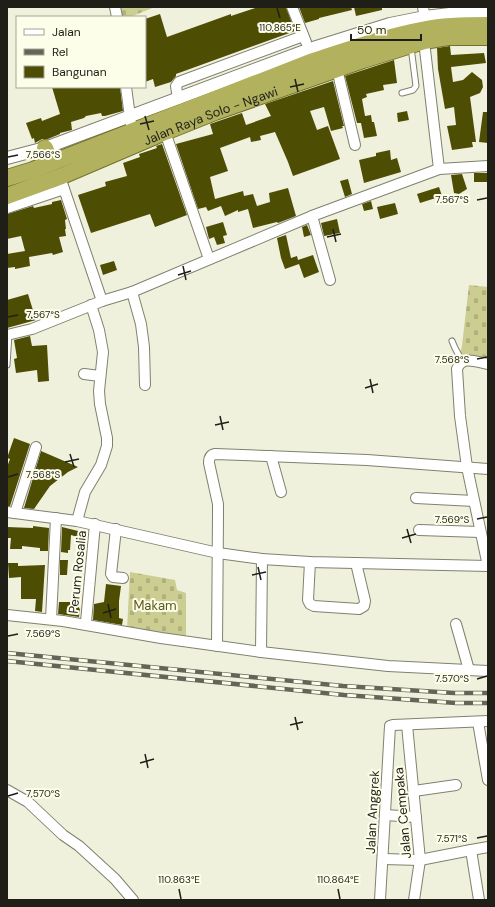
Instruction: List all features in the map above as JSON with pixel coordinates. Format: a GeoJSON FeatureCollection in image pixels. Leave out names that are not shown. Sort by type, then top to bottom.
{"type":"FeatureCollection","features":[{"type":"Feature","properties":{"kind":"highway","name":"Jalan Raya Solo - Ngawi"},"geometry":{"type":"LineString","coordinates":[[7,178],[132,132],[264,73],[311,55],[361,40],[422,28],[488,25]]}},
{"type":"Feature","properties":{"kind":"highway","name":"Jalan Raya Solo - Ngawi"},"geometry":{"type":"LineString","coordinates":[[7,196],[62,183],[165,132],[215,112],[337,69],[422,28],[448,37],[488,37]]}},
{"type":"Feature","properties":{"kind":"highway"},"geometry":{"type":"LineString","coordinates":[[45,148],[51,163]]}},
{"type":"Feature","properties":{"kind":"street"},"geometry":{"type":"LineString","coordinates":[[292,7],[311,55]]}},
{"type":"Feature","properties":{"kind":"street"},"geometry":{"type":"LineString","coordinates":[[439,169],[422,28],[458,13],[488,13]]}},
{"type":"Feature","properties":{"kind":"street"},"geometry":{"type":"LineString","coordinates":[[178,99],[176,84],[179,82],[303,36]]}},
{"type":"Feature","properties":{"kind":"street"},"geometry":{"type":"LineString","coordinates":[[337,69],[355,145]]}},
{"type":"Feature","properties":{"kind":"street"},"geometry":{"type":"LineString","coordinates":[[7,158],[45,148],[130,115],[264,73]]}},
{"type":"Feature","properties":{"kind":"street"},"geometry":{"type":"LineString","coordinates":[[126,88],[132,132]]}},
{"type":"Feature","properties":{"kind":"street"},"geometry":{"type":"LineString","coordinates":[[165,132],[209,259]]}},
{"type":"Feature","properties":{"kind":"street"},"geometry":{"type":"LineString","coordinates":[[8,334],[32,329],[91,305],[132,292],[312,216],[439,169],[488,166]]}},
{"type":"Feature","properties":{"kind":"street"},"geometry":{"type":"LineString","coordinates":[[7,208],[62,183],[102,301]]}},
{"type":"Feature","properties":{"kind":"street"},"geometry":{"type":"LineString","coordinates":[[312,216],[330,280]]}},
{"type":"Feature","properties":{"kind":"street"},"geometry":{"type":"LineString","coordinates":[[132,292],[141,324],[144,347],[145,386]]}},
{"type":"Feature","properties":{"kind":"street"},"geometry":{"type":"LineString","coordinates":[[77,521],[84,492],[103,460],[107,446],[99,391],[103,352],[99,330],[91,305]]}},
{"type":"Feature","properties":{"kind":"street"},"geometry":{"type":"LineString","coordinates":[[36,447],[11,512],[95,524],[218,553],[262,559],[310,562],[488,566],[467,467],[460,416],[457,369],[462,361],[467,360],[488,364]]}},
{"type":"Feature","properties":{"kind":"street"},"geometry":{"type":"LineString","coordinates":[[84,374],[100,376]]}},
{"type":"Feature","properties":{"kind":"street"},"geometry":{"type":"LineString","coordinates":[[217,646],[218,504],[210,468],[210,457],[214,454],[368,460],[488,469]]}},
{"type":"Feature","properties":{"kind":"street"},"geometry":{"type":"LineString","coordinates":[[271,456],[282,492]]}},
{"type":"Feature","properties":{"kind":"street"},"geometry":{"type":"LineString","coordinates":[[416,498],[474,500]]}},
{"type":"Feature","properties":{"kind":"street"},"geometry":{"type":"LineString","coordinates":[[51,619],[56,518]]}},
{"type":"Feature","properties":{"kind":"street","name":"Perum Rosalia"},"geometry":{"type":"LineString","coordinates":[[86,622],[95,524]]}},
{"type":"Feature","properties":{"kind":"street"},"geometry":{"type":"LineString","coordinates":[[116,529],[111,574],[113,577],[123,578]]}},
{"type":"Feature","properties":{"kind":"street"},"geometry":{"type":"LineString","coordinates":[[418,530],[480,532]]}},
{"type":"Feature","properties":{"kind":"street"},"geometry":{"type":"LineString","coordinates":[[261,652],[262,559]]}},
{"type":"Feature","properties":{"kind":"street"},"geometry":{"type":"LineString","coordinates":[[310,562],[308,600],[310,604],[314,606],[359,609],[364,606],[366,601],[356,563]]}},
{"type":"Feature","properties":{"kind":"street"},"geometry":{"type":"LineString","coordinates":[[7,615],[51,619],[161,638],[261,652],[388,666],[488,671]]}},
{"type":"Feature","properties":{"kind":"street"},"geometry":{"type":"LineString","coordinates":[[456,624],[469,670]]}},
{"type":"Feature","properties":{"kind":"street"},"geometry":{"type":"LineString","coordinates":[[407,724],[483,721],[488,780]]}},
{"type":"Feature","properties":{"kind":"street","name":"Jalan Anggrek"},"geometry":{"type":"LineString","coordinates":[[380,900],[389,729],[391,725],[407,724]]}},
{"type":"Feature","properties":{"kind":"street","name":"Jalan Cempaka"},"geometry":{"type":"LineString","coordinates":[[407,724],[420,860],[414,900]]}},
{"type":"Feature","properties":{"kind":"street"},"geometry":{"type":"LineString","coordinates":[[414,791],[456,785]]}},
{"type":"Feature","properties":{"kind":"street"},"geometry":{"type":"LineString","coordinates":[[7,790],[28,802],[63,834],[79,846],[116,879],[133,900]]}},
{"type":"Feature","properties":{"kind":"street"},"geometry":{"type":"LineString","coordinates":[[385,815],[416,817]]}},
{"type":"Feature","properties":{"kind":"street"},"geometry":{"type":"LineString","coordinates":[[383,859],[420,860],[488,847]]}},
{"type":"Feature","properties":{"kind":"street"},"geometry":{"type":"LineString","coordinates":[[471,850],[479,900]]}},
{"type":"Feature","properties":{"kind":"lane"},"geometry":{"type":"LineString","coordinates":[[402,93],[413,90],[416,86],[422,28]]}},
{"type":"Feature","properties":{"kind":"lane"},"geometry":{"type":"LineString","coordinates":[[7,365],[8,334]]}},
{"type":"Feature","properties":{"kind":"lane"},"geometry":{"type":"LineString","coordinates":[[452,341],[462,361]]}},
{"type":"Feature","properties":{"kind":"green space"},"geometry":{"type":"Polygon","coordinates":[[[120,7],[155,7],[132,16],[121,16],[120,7]]]}},
{"type":"Feature","properties":{"kind":"green space"},"geometry":{"type":"Polygon","coordinates":[[[469,285],[488,287],[488,360],[463,357],[461,354],[469,285]]]}},
{"type":"Feature","properties":{"kind":"green space","name":"Makam"},"geometry":{"type":"Polygon","coordinates":[[[130,572],[175,580],[177,590],[186,593],[186,636],[127,629],[130,572]]]}},
{"type":"Feature","properties":{"kind":"building"},"geometry":{"type":"Polygon","coordinates":[[[258,7],[286,7],[295,31],[176,74],[171,82],[155,87],[153,79],[146,82],[146,19],[160,14],[167,37],[231,14],[231,16],[258,7]]]}},
{"type":"Feature","properties":{"kind":"building"},"geometry":{"type":"Polygon","coordinates":[[[299,7],[351,7],[352,10],[305,23],[299,7]]]}},
{"type":"Feature","properties":{"kind":"building"},"geometry":{"type":"Polygon","coordinates":[[[354,7],[382,7],[382,10],[356,16],[354,7]]]}},
{"type":"Feature","properties":{"kind":"building"},"geometry":{"type":"Polygon","coordinates":[[[450,46],[451,55],[484,53],[486,63],[451,67],[453,82],[463,80],[472,72],[482,80],[483,87],[480,93],[470,97],[476,142],[472,142],[473,147],[452,150],[447,126],[456,125],[454,107],[445,109],[438,69],[437,48],[450,46]]]}},
{"type":"Feature","properties":{"kind":"building"},"geometry":{"type":"Polygon","coordinates":[[[394,60],[397,83],[383,85],[384,90],[366,94],[367,97],[362,99],[365,116],[371,115],[377,136],[364,138],[361,123],[357,123],[345,76],[394,60]]]}},
{"type":"Feature","properties":{"kind":"building"},"geometry":{"type":"Polygon","coordinates":[[[333,81],[344,126],[342,126],[343,128],[331,131],[324,107],[310,111],[317,130],[328,126],[340,159],[293,176],[275,132],[260,136],[261,140],[251,142],[250,137],[220,148],[228,171],[210,177],[215,199],[243,191],[244,196],[253,194],[257,206],[270,202],[269,193],[288,188],[296,216],[278,223],[253,228],[248,209],[238,212],[238,210],[225,216],[221,206],[208,211],[206,207],[198,209],[176,144],[213,134],[210,124],[242,113],[246,125],[271,116],[265,104],[333,81]]]}},
{"type":"Feature","properties":{"kind":"building"},"geometry":{"type":"Polygon","coordinates":[[[52,88],[120,88],[123,111],[105,116],[102,116],[101,113],[86,116],[71,122],[72,130],[60,133],[48,139],[42,139],[35,143],[26,123],[41,118],[42,121],[60,114],[52,88]]]}},
{"type":"Feature","properties":{"kind":"building"},"geometry":{"type":"Polygon","coordinates":[[[407,111],[409,120],[398,122],[397,113],[407,111]]]}},
{"type":"Feature","properties":{"kind":"building"},"geometry":{"type":"Polygon","coordinates":[[[483,112],[488,112],[488,143],[479,142],[483,112]]]}},
{"type":"Feature","properties":{"kind":"building"},"geometry":{"type":"Polygon","coordinates":[[[162,144],[187,215],[155,227],[150,214],[91,233],[78,195],[106,186],[105,182],[127,176],[123,163],[140,157],[139,154],[157,148],[156,146],[162,144]]]}},
{"type":"Feature","properties":{"kind":"building"},"geometry":{"type":"Polygon","coordinates":[[[390,150],[391,160],[397,158],[401,172],[364,183],[359,160],[376,156],[376,153],[390,150]]]}},
{"type":"Feature","properties":{"kind":"building"},"geometry":{"type":"Polygon","coordinates":[[[474,173],[488,173],[488,182],[474,182],[474,173]]]}},
{"type":"Feature","properties":{"kind":"building"},"geometry":{"type":"Polygon","coordinates":[[[462,174],[467,189],[459,194],[454,193],[451,175],[462,174]]]}},
{"type":"Feature","properties":{"kind":"building"},"geometry":{"type":"Polygon","coordinates":[[[348,179],[352,194],[345,197],[340,181],[348,179]]]}},
{"type":"Feature","properties":{"kind":"building"},"geometry":{"type":"Polygon","coordinates":[[[439,187],[442,196],[420,203],[417,194],[439,187]]]}},
{"type":"Feature","properties":{"kind":"building"},"geometry":{"type":"Polygon","coordinates":[[[61,200],[67,219],[65,220],[66,236],[59,237],[63,252],[53,255],[52,253],[29,257],[30,266],[15,269],[15,267],[7,268],[7,254],[25,251],[21,236],[7,239],[7,214],[33,206],[34,208],[52,204],[52,202],[61,200]]]}},
{"type":"Feature","properties":{"kind":"building"},"geometry":{"type":"Polygon","coordinates":[[[371,201],[373,209],[364,211],[362,204],[371,201]]]}},
{"type":"Feature","properties":{"kind":"building"},"geometry":{"type":"Polygon","coordinates":[[[395,203],[398,214],[380,219],[377,207],[395,203]]]}},
{"type":"Feature","properties":{"kind":"building"},"geometry":{"type":"Polygon","coordinates":[[[337,219],[340,233],[324,236],[321,223],[337,219]]]}},
{"type":"Feature","properties":{"kind":"building"},"geometry":{"type":"Polygon","coordinates":[[[223,222],[227,235],[223,236],[225,243],[217,245],[214,237],[209,239],[206,227],[223,222]]]}},
{"type":"Feature","properties":{"kind":"building"},"geometry":{"type":"Polygon","coordinates":[[[307,225],[311,235],[304,237],[302,227],[307,225]]]}},
{"type":"Feature","properties":{"kind":"building"},"geometry":{"type":"Polygon","coordinates":[[[286,235],[291,258],[297,256],[298,260],[313,255],[319,272],[304,278],[299,264],[285,269],[277,238],[286,235]]]}},
{"type":"Feature","properties":{"kind":"building"},"geometry":{"type":"Polygon","coordinates":[[[114,261],[117,270],[103,275],[100,265],[114,261]]]}},
{"type":"Feature","properties":{"kind":"building"},"geometry":{"type":"Polygon","coordinates":[[[28,294],[36,320],[7,328],[7,300],[28,294]]]}},
{"type":"Feature","properties":{"kind":"building"},"geometry":{"type":"Polygon","coordinates":[[[30,336],[32,346],[47,345],[49,381],[38,382],[37,370],[16,373],[14,359],[17,358],[14,340],[30,336]]]}},
{"type":"Feature","properties":{"kind":"building"},"geometry":{"type":"Polygon","coordinates":[[[14,438],[30,444],[10,506],[7,506],[7,467],[10,459],[7,458],[14,438]]]}},
{"type":"Feature","properties":{"kind":"building"},"geometry":{"type":"Polygon","coordinates":[[[41,451],[78,467],[68,472],[50,486],[34,509],[24,508],[41,451]]]}},
{"type":"Feature","properties":{"kind":"building"},"geometry":{"type":"Polygon","coordinates":[[[33,526],[49,528],[48,551],[40,551],[40,548],[22,546],[22,549],[10,549],[11,538],[7,538],[7,527],[33,528],[33,526]]]}},
{"type":"Feature","properties":{"kind":"building"},"geometry":{"type":"Polygon","coordinates":[[[62,527],[86,533],[84,539],[71,535],[70,550],[68,550],[68,553],[61,552],[62,527]]]}},
{"type":"Feature","properties":{"kind":"building"},"geometry":{"type":"Polygon","coordinates":[[[60,560],[68,560],[67,575],[60,575],[60,560]]]}},
{"type":"Feature","properties":{"kind":"building"},"geometry":{"type":"Polygon","coordinates":[[[8,563],[18,563],[18,566],[45,565],[42,612],[35,611],[36,599],[21,599],[21,577],[9,578],[8,563]]]}},
{"type":"Feature","properties":{"kind":"building"},"geometry":{"type":"Polygon","coordinates":[[[106,584],[121,586],[119,618],[123,619],[122,625],[93,620],[94,604],[104,602],[106,584]]]}},
{"type":"Feature","properties":{"kind":"building"},"geometry":{"type":"Polygon","coordinates":[[[59,602],[79,602],[79,617],[58,614],[59,602]]]}},
{"type":"Feature","properties":{"kind":"railway"},"geometry":{"type":"LineString","coordinates":[[7,653],[343,686],[454,693],[488,693]]}},
{"type":"Feature","properties":{"kind":"railway"},"geometry":{"type":"LineString","coordinates":[[7,661],[344,695],[456,703],[488,703]]}}]}
